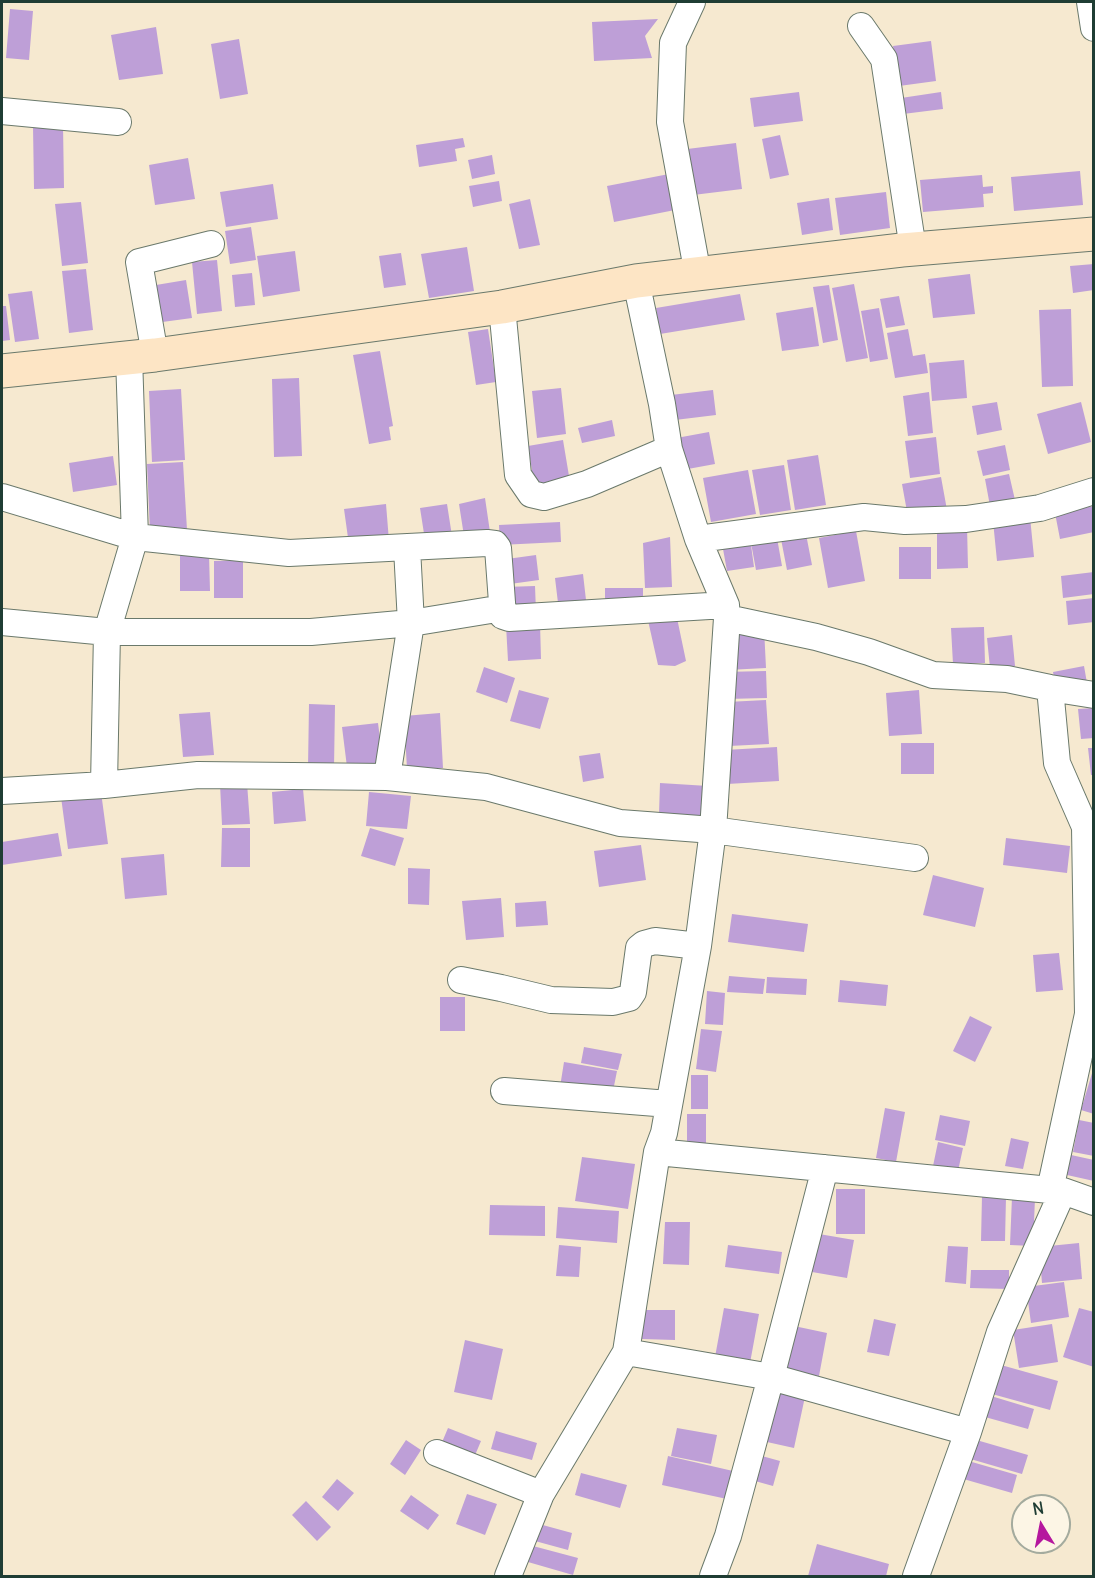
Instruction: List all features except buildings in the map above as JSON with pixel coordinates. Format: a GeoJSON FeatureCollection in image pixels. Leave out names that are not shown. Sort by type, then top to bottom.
{"type":"FeatureCollection","features":[{"type":"Feature","properties":{"kind":"street"},"geometry":{"type":"LineString","coordinates":[[692,2],[673,43],[669,122],[698,275]]}},
{"type":"Feature","properties":{"kind":"street"},"geometry":{"type":"LineString","coordinates":[[1090,2],[1094,28]]}},
{"type":"Feature","properties":{"kind":"street"},"geometry":{"type":"LineString","coordinates":[[861,26],[884,59],[912,249]]}},
{"type":"Feature","properties":{"kind":"street"},"geometry":{"type":"LineString","coordinates":[[2,111],[118,122]]}},
{"type":"Feature","properties":{"kind":"street"},"geometry":{"type":"LineString","coordinates":[[2,371],[142,356],[502,307],[636,281],[912,249],[1094,234]]}},
{"type":"Feature","properties":{"kind":"street"},"geometry":{"type":"LineString","coordinates":[[104,785],[107,632],[135,537],[142,356],[139,262],[211,244]]}},
{"type":"Feature","properties":{"kind":"street"},"geometry":{"type":"LineString","coordinates":[[508,1576],[542,1494],[626,1352],[657,1152],[664,1134],[698,946],[713,830],[727,611],[698,539],[669,449],[662,404],[636,281]]}},
{"type":"Feature","properties":{"kind":"street"},"geometry":{"type":"LineString","coordinates":[[502,307],[518,476],[531,494],[544,497],[587,484],[669,449]]}},
{"type":"Feature","properties":{"kind":"street"},"geometry":{"type":"LineString","coordinates":[[698,539],[864,517],[905,521],[966,519],[1040,508],[1094,491]]}},
{"type":"Feature","properties":{"kind":"street"},"geometry":{"type":"LineString","coordinates":[[2,496],[135,537],[289,553],[495,544],[498,548],[504,616],[509,618],[727,611],[869,652],[933,675],[1007,679],[1094,695]]}},
{"type":"Feature","properties":{"kind":"street"},"geometry":{"type":"LineString","coordinates":[[387,777],[411,623],[406,548]]}},
{"type":"Feature","properties":{"kind":"street"},"geometry":{"type":"LineString","coordinates":[[2,622],[107,632],[311,632],[411,623],[503,608]]}},
{"type":"Feature","properties":{"kind":"street"},"geometry":{"type":"LineString","coordinates":[[916,1576],[968,1432],[1000,1332],[1056,1190],[1088,1014],[1085,827],[1057,763],[1050,688]]}},
{"type":"Feature","properties":{"kind":"street"},"geometry":{"type":"LineString","coordinates":[[2,791],[104,785],[198,775],[387,777],[486,787],[620,823],[713,830],[915,858]]}},
{"type":"Feature","properties":{"kind":"street"},"geometry":{"type":"LineString","coordinates":[[461,980],[551,1000],[613,1002],[629,998],[633,992],[639,948],[644,944],[655,941],[698,946]]}},
{"type":"Feature","properties":{"kind":"street"},"geometry":{"type":"LineString","coordinates":[[504,1091],[669,1104]]}},
{"type":"Feature","properties":{"kind":"street"},"geometry":{"type":"LineString","coordinates":[[657,1152],[1056,1190],[1094,1202]]}},
{"type":"Feature","properties":{"kind":"street"},"geometry":{"type":"LineString","coordinates":[[713,1576],[728,1536],[825,1168]]}},
{"type":"Feature","properties":{"kind":"street"},"geometry":{"type":"LineString","coordinates":[[626,1352],[771,1377],[968,1432]]}},
{"type":"Feature","properties":{"kind":"street"},"geometry":{"type":"LineString","coordinates":[[437,1453],[542,1494]]}}]}
